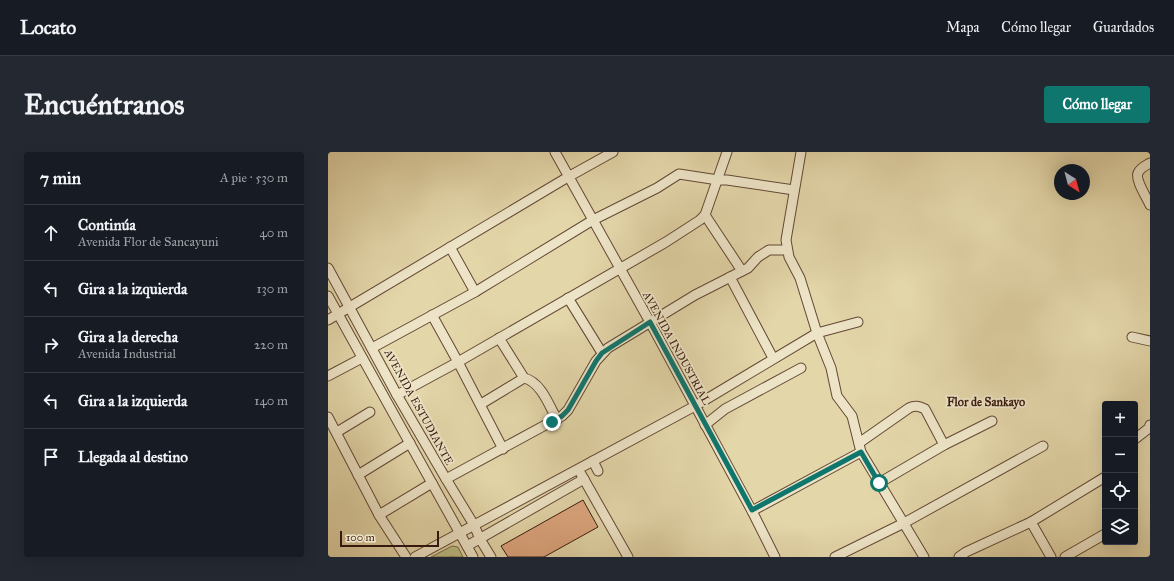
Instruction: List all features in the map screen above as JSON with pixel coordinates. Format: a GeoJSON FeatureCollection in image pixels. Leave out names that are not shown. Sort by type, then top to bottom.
{"type":"FeatureCollection","features":[{"type":"Feature","properties":{"kind":"street","name":"AVENIDA INDUSTRIAL"},"geometry":{"type":"LineString","coordinates":[[554,152],[650,322],[752,510],[775,557]]}},
{"type":"Feature","properties":{"kind":"street"},"geometry":{"type":"LineString","coordinates":[[328,320],[568,177],[613,152]]}},
{"type":"Feature","properties":{"kind":"street"},"geometry":{"type":"LineString","coordinates":[[397,395],[458,362],[666,242],[700,220],[705,215],[727,152]]}},
{"type":"Feature","properties":{"kind":"street"},"geometry":{"type":"LineString","coordinates":[[801,152],[788,223],[786,240],[787,250],[800,278],[817,332],[831,368],[837,396],[852,416],[860,447],[879,483],[924,557]]}},
{"type":"Feature","properties":{"kind":"street"},"geometry":{"type":"LineString","coordinates":[[1150,163],[1141,168],[1138,172],[1137,178],[1150,205]]}},
{"type":"Feature","properties":{"kind":"street"},"geometry":{"type":"LineString","coordinates":[[372,348],[475,292],[593,220],[657,188],[679,174],[794,190]]}},
{"type":"Feature","properties":{"kind":"street"},"geometry":{"type":"LineString","coordinates":[[705,215],[742,271]]}},
{"type":"Feature","properties":{"kind":"street"},"geometry":{"type":"LineString","coordinates":[[450,247],[475,292]]}},
{"type":"Feature","properties":{"kind":"street"},"geometry":{"type":"LineString","coordinates":[[446,479],[557,420],[568,410],[602,353],[695,295],[748,268],[758,257],[769,250],[787,250]]}},
{"type":"Feature","properties":{"kind":"street","name":"AVENIDA ESTUDIANTE"},"geometry":{"type":"LineString","coordinates":[[328,268],[397,395],[474,526],[490,557]]}},
{"type":"Feature","properties":{"kind":"street"},"geometry":{"type":"LineString","coordinates":[[730,277],[773,358]]}},
{"type":"Feature","properties":{"kind":"street"},"geometry":{"type":"LineString","coordinates":[[328,296],[473,557]]}},
{"type":"Feature","properties":{"kind":"street"},"geometry":{"type":"LineString","coordinates":[[568,298],[602,353]]}},
{"type":"Feature","properties":{"kind":"street"},"geometry":{"type":"LineString","coordinates":[[432,315],[481,404],[503,449]]}},
{"type":"Feature","properties":{"kind":"street"},"geometry":{"type":"LineString","coordinates":[[415,557],[695,406],[817,332],[858,322]]}},
{"type":"Feature","properties":{"kind":"street"},"geometry":{"type":"LineString","coordinates":[[1132,337],[1150,341]]}},
{"type":"Feature","properties":{"kind":"street"},"geometry":{"type":"LineString","coordinates":[[499,338],[524,378],[532,380],[537,385],[557,420]]}},
{"type":"Feature","properties":{"kind":"street"},"geometry":{"type":"LineString","coordinates":[[328,376],[362,358]]}},
{"type":"Feature","properties":{"kind":"street"},"geometry":{"type":"LineString","coordinates":[[705,425],[725,409],[801,368]]}},
{"type":"Feature","properties":{"kind":"street"},"geometry":{"type":"LineString","coordinates":[[481,404],[524,378]]}},
{"type":"Feature","properties":{"kind":"street"},"geometry":{"type":"LineString","coordinates":[[752,510],[860,447],[909,408],[914,406],[920,406],[925,409],[944,445]]}},
{"type":"Feature","properties":{"kind":"street"},"geometry":{"type":"LineString","coordinates":[[337,432],[370,412]]}},
{"type":"Feature","properties":{"kind":"street"},"geometry":{"type":"LineString","coordinates":[[328,418],[337,432],[379,515],[406,557]]}},
{"type":"Feature","properties":{"kind":"street"},"geometry":{"type":"LineString","coordinates":[[879,483],[944,445],[992,420]]}},
{"type":"Feature","properties":{"kind":"street"},"geometry":{"type":"LineString","coordinates":[[1138,437],[1150,427]]}},
{"type":"Feature","properties":{"kind":"street"},"geometry":{"type":"LineString","coordinates":[[358,475],[410,443]]}},
{"type":"Feature","properties":{"kind":"street"},"geometry":{"type":"LineString","coordinates":[[835,557],[904,522],[1044,446]]}},
{"type":"Feature","properties":{"kind":"street"},"geometry":{"type":"LineString","coordinates":[[593,461],[598,471]]}},
{"type":"Feature","properties":{"kind":"street"},"geometry":{"type":"LineString","coordinates":[[578,470],[628,557]]}},
{"type":"Feature","properties":{"kind":"street"},"geometry":{"type":"LineString","coordinates":[[467,546],[584,479]]}},
{"type":"Feature","properties":{"kind":"street"},"geometry":{"type":"LineString","coordinates":[[959,557],[966,552],[1031,522],[1102,479]]}},
{"type":"Feature","properties":{"kind":"street"},"geometry":{"type":"LineString","coordinates":[[379,515],[432,483]]}},
{"type":"Feature","properties":{"kind":"street"},"geometry":{"type":"LineString","coordinates":[[1031,522],[1051,557]]}},
{"type":"Feature","properties":{"kind":"street"},"geometry":{"type":"LineString","coordinates":[[1064,557],[1102,536]]}},
{"type":"Feature","properties":{"kind":"green space"},"geometry":{"type":"Polygon","coordinates":[[[452,546],[458,547],[463,557],[431,557],[452,546]]]}},
{"type":"Feature","properties":{"kind":"building"},"geometry":{"type":"Polygon","coordinates":[[[583,500],[598,527],[544,557],[508,557],[501,546],[583,500]]]}},
{"type":"Feature","properties":{"kind":"district","name":"Flor de Sankayo"},"geometry":{"type":"Point","coordinates":[986,402]}},
{"type":"Feature","properties":{"kind":"route"},"geometry":{"type":"LineString","coordinates":[[552,422],[557,420],[568,410],[602,353],[650,322],[752,510],[861,452],[879,483]]}}]}
